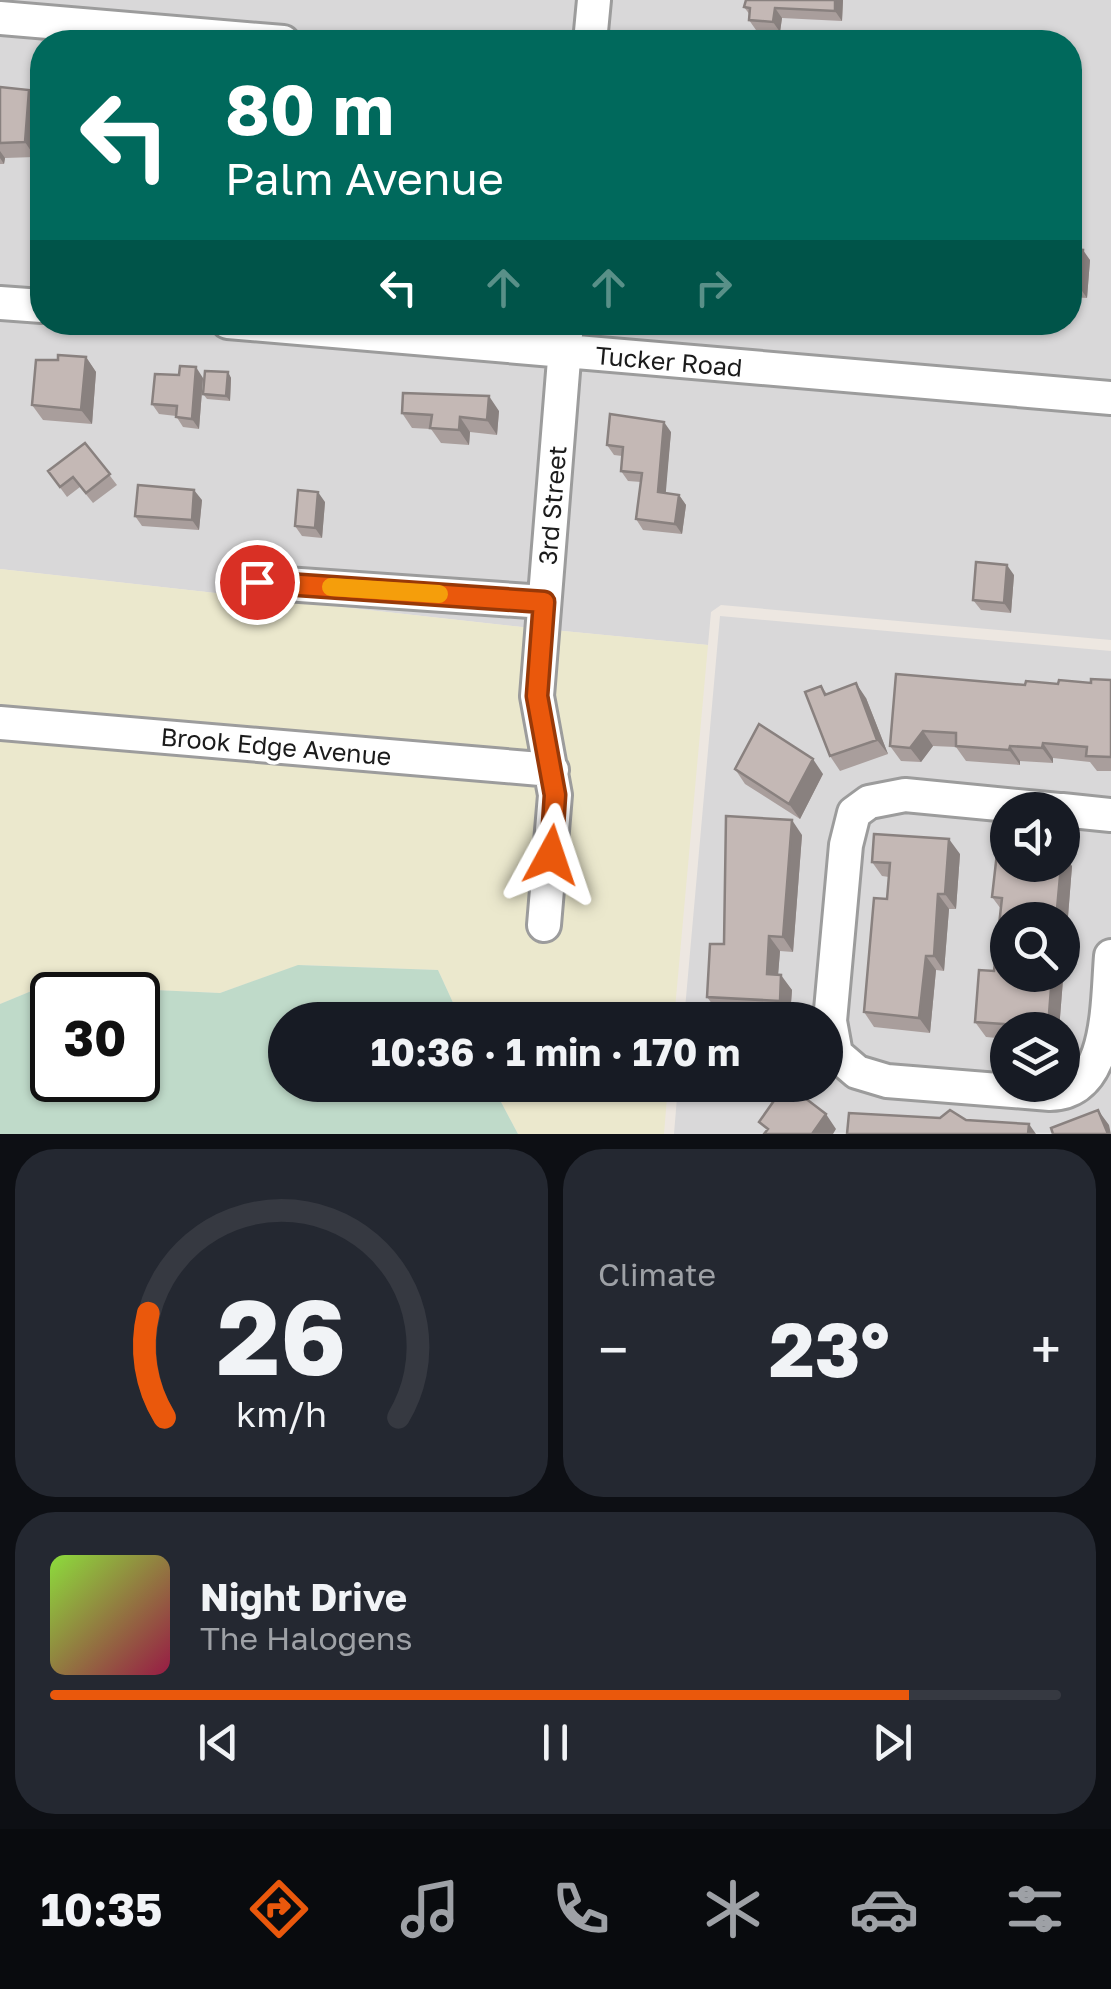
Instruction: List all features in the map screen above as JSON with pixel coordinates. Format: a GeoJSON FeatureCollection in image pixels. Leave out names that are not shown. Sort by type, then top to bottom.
{"type":"FeatureCollection","features":[{"type":"Feature","properties":{"kind":"street"},"geometry":{"type":"LineString","coordinates":[[591,30],[594,0]]}},
{"type":"Feature","properties":{"kind":"street"},"geometry":{"type":"LineString","coordinates":[[0,18],[142,30]]}},
{"type":"Feature","properties":{"kind":"street"},"geometry":{"type":"LineString","coordinates":[[0,303],[30,305]]}},
{"type":"Feature","properties":{"kind":"street","name":"Tucker Road"},"geometry":{"type":"LineString","coordinates":[[521,335],[1111,398]]}},
{"type":"Feature","properties":{"kind":"street","name":"3rd Street"},"geometry":{"type":"LineString","coordinates":[[544,925],[555,795],[537,696],[566,337]]}},
{"type":"Feature","properties":{"kind":"street"},"geometry":{"type":"LineString","coordinates":[[257,582],[544,602]]}},
{"type":"Feature","properties":{"kind":"street","name":"Brook Edge Avenue"},"geometry":{"type":"LineString","coordinates":[[0,723],[552,770]]}},
{"type":"Feature","properties":{"kind":"street"},"geometry":{"type":"LineString","coordinates":[[990,803],[905,795],[869,802],[854,813],[846,845],[830,1021],[836,1054],[857,1072],[886,1081],[1050,1094],[1072,1091],[1098,1065],[1105,1038],[1111,956]]}},
{"type":"Feature","properties":{"kind":"street"},"geometry":{"type":"LineString","coordinates":[[1080,812],[1111,815]]}},
{"type":"Feature","properties":{"kind":"shaded area"},"geometry":{"type":"Polygon","coordinates":[[[0,0],[583,0],[579,30],[292,30],[0,5],[0,0]]]}},
{"type":"Feature","properties":{"kind":"shaded area"},"geometry":{"type":"Polygon","coordinates":[[[606,0],[1111,0],[1111,385],[577,340],[577,335],[1082,335],[1082,30],[602,30],[606,0]]]}},
{"type":"Feature","properties":{"kind":"shaded area"},"geometry":{"type":"Polygon","coordinates":[[[0,31],[30,33],[30,293],[0,290],[0,31]]]}},
{"type":"Feature","properties":{"kind":"shaded area"},"geometry":{"type":"Polygon","coordinates":[[[0,316],[30,319],[30,335],[223,335],[552,363],[531,628],[0,569],[0,316]]]}},
{"type":"Feature","properties":{"kind":"shaded area"},"geometry":{"type":"Polygon","coordinates":[[[575,365],[1111,411],[1111,640],[721,605],[711,612],[708,645],[553,630],[575,365]]]}},
{"type":"Feature","properties":{"kind":"shaded area"},"geometry":{"type":"Polygon","coordinates":[[[0,569],[531,628],[537,756],[0,710],[0,569]]]}},
{"type":"Feature","properties":{"kind":"shaded area"},"geometry":{"type":"Polygon","coordinates":[[[720,616],[1111,651],[1111,1134],[674,1134],[677,1102],[843,1102],[843,1002],[686,1002],[720,616]]]}},
{"type":"Feature","properties":{"kind":"shaded area"},"geometry":{"type":"Polygon","coordinates":[[[553,630],[708,645],[676,1002],[453,1002],[438,970],[299,965],[220,993],[160,990],[160,972],[30,972],[30,992],[0,1004],[0,736],[542,782],[532,936],[554,938],[567,795],[548,695],[553,630]]]}},
{"type":"Feature","properties":{"kind":"shaded area"},"geometry":{"type":"Polygon","coordinates":[[[501,1102],[667,1102],[664,1134],[518,1134],[501,1102]]]}},
{"type":"Feature","properties":{"kind":"green space"},"geometry":{"type":"Polygon","coordinates":[[[298,965],[438,970],[453,1002],[268,1002],[268,1102],[501,1102],[518,1134],[0,1134],[0,1004],[30,992],[30,1102],[160,1102],[160,990],[220,993],[298,965]]]}},
{"type":"Feature","properties":{"kind":"building"},"geometry":{"type":"Polygon","coordinates":[[[746,0],[835,0],[835,11],[775,8],[773,22],[749,20],[750,8],[744,7],[746,0]]]}},
{"type":"Feature","properties":{"kind":"building"},"geometry":{"type":"Polygon","coordinates":[[[0,87],[29,90],[25,142],[0,143],[0,87]]]}},
{"type":"Feature","properties":{"kind":"building"},"geometry":{"type":"Polygon","coordinates":[[[58,355],[86,357],[81,410],[32,405],[36,360],[58,360],[58,355]]]}},
{"type":"Feature","properties":{"kind":"building"},"geometry":{"type":"Polygon","coordinates":[[[180,366],[196,367],[192,419],[176,417],[177,406],[152,404],[155,374],[179,375],[180,366]]]}},
{"type":"Feature","properties":{"kind":"building"},"geometry":{"type":"Polygon","coordinates":[[[205,371],[228,372],[226,396],[203,394],[205,371]]]}},
{"type":"Feature","properties":{"kind":"building"},"geometry":{"type":"Polygon","coordinates":[[[403,393],[489,396],[487,420],[460,417],[459,430],[430,428],[432,415],[402,413],[403,393]]]}},
{"type":"Feature","properties":{"kind":"building"},"geometry":{"type":"Polygon","coordinates":[[[610,414],[664,422],[658,492],[679,495],[675,524],[636,519],[642,473],[621,471],[623,447],[607,445],[610,414]]]}},
{"type":"Feature","properties":{"kind":"building"},"geometry":{"type":"Polygon","coordinates":[[[85,443],[110,474],[86,493],[73,477],[60,487],[48,471],[85,443]]]}},
{"type":"Feature","properties":{"kind":"building"},"geometry":{"type":"Polygon","coordinates":[[[138,485],[194,490],[192,520],[135,516],[138,485]]]}},
{"type":"Feature","properties":{"kind":"building"},"geometry":{"type":"Polygon","coordinates":[[[298,490],[318,492],[315,528],[295,526],[298,490]]]}},
{"type":"Feature","properties":{"kind":"building"},"geometry":{"type":"Polygon","coordinates":[[[976,562],[1007,565],[1004,603],[973,600],[976,562]]]}},
{"type":"Feature","properties":{"kind":"building"},"geometry":{"type":"Polygon","coordinates":[[[896,674],[1025,685],[1026,681],[1058,684],[1059,680],[1111,680],[1111,757],[1086,756],[1087,747],[1043,743],[1042,748],[1010,746],[1009,750],[956,746],[956,733],[923,731],[910,748],[890,746],[896,674]]]}},
{"type":"Feature","properties":{"kind":"building"},"geometry":{"type":"Polygon","coordinates":[[[856,683],[877,740],[830,756],[805,692],[821,686],[825,695],[856,683]]]}},
{"type":"Feature","properties":{"kind":"building"},"geometry":{"type":"Polygon","coordinates":[[[759,724],[813,759],[789,804],[735,769],[759,724]]]}},
{"type":"Feature","properties":{"kind":"building"},"geometry":{"type":"Polygon","coordinates":[[[726,816],[792,820],[783,937],[769,936],[767,974],[781,975],[780,1001],[707,997],[710,944],[724,944],[726,816]]]}},
{"type":"Feature","properties":{"kind":"building"},"geometry":{"type":"Polygon","coordinates":[[[874,834],[949,839],[945,894],[938,894],[934,956],[926,956],[919,1018],[864,1012],[874,898],[887,899],[890,863],[872,862],[874,834]]]}},
{"type":"Feature","properties":{"kind":"building"},"geometry":{"type":"Polygon","coordinates":[[[994,882],[1059,882],[1058,902],[1002,902],[1002,898],[992,897],[994,882]]]}},
{"type":"Feature","properties":{"kind":"building"},"geometry":{"type":"Polygon","coordinates":[[[979,970],[990,971],[990,992],[1051,992],[1049,1012],[990,1012],[990,1023],[975,1022],[979,970]]]}},
{"type":"Feature","properties":{"kind":"building"},"geometry":{"type":"Polygon","coordinates":[[[773,1102],[810,1102],[826,1114],[812,1134],[764,1134],[768,1129],[759,1122],[773,1102]]]}},
{"type":"Feature","properties":{"kind":"building"},"geometry":{"type":"Polygon","coordinates":[[[950,1110],[966,1120],[1029,1124],[1028,1134],[847,1134],[849,1113],[940,1118],[950,1110]]]}},
{"type":"Feature","properties":{"kind":"building"},"geometry":{"type":"Polygon","coordinates":[[[1098,1110],[1108,1134],[1053,1134],[1051,1128],[1098,1110]]]}},
{"type":"Feature","properties":{"kind":"slow traffic"},"geometry":{"type":"LineString","coordinates":[[331,587],[439,594]]}},
{"type":"Feature","properties":{"kind":"route"},"geometry":{"type":"LineString","coordinates":[[257,582],[544,602],[537,696],[555,795],[551,855]]}}]}
